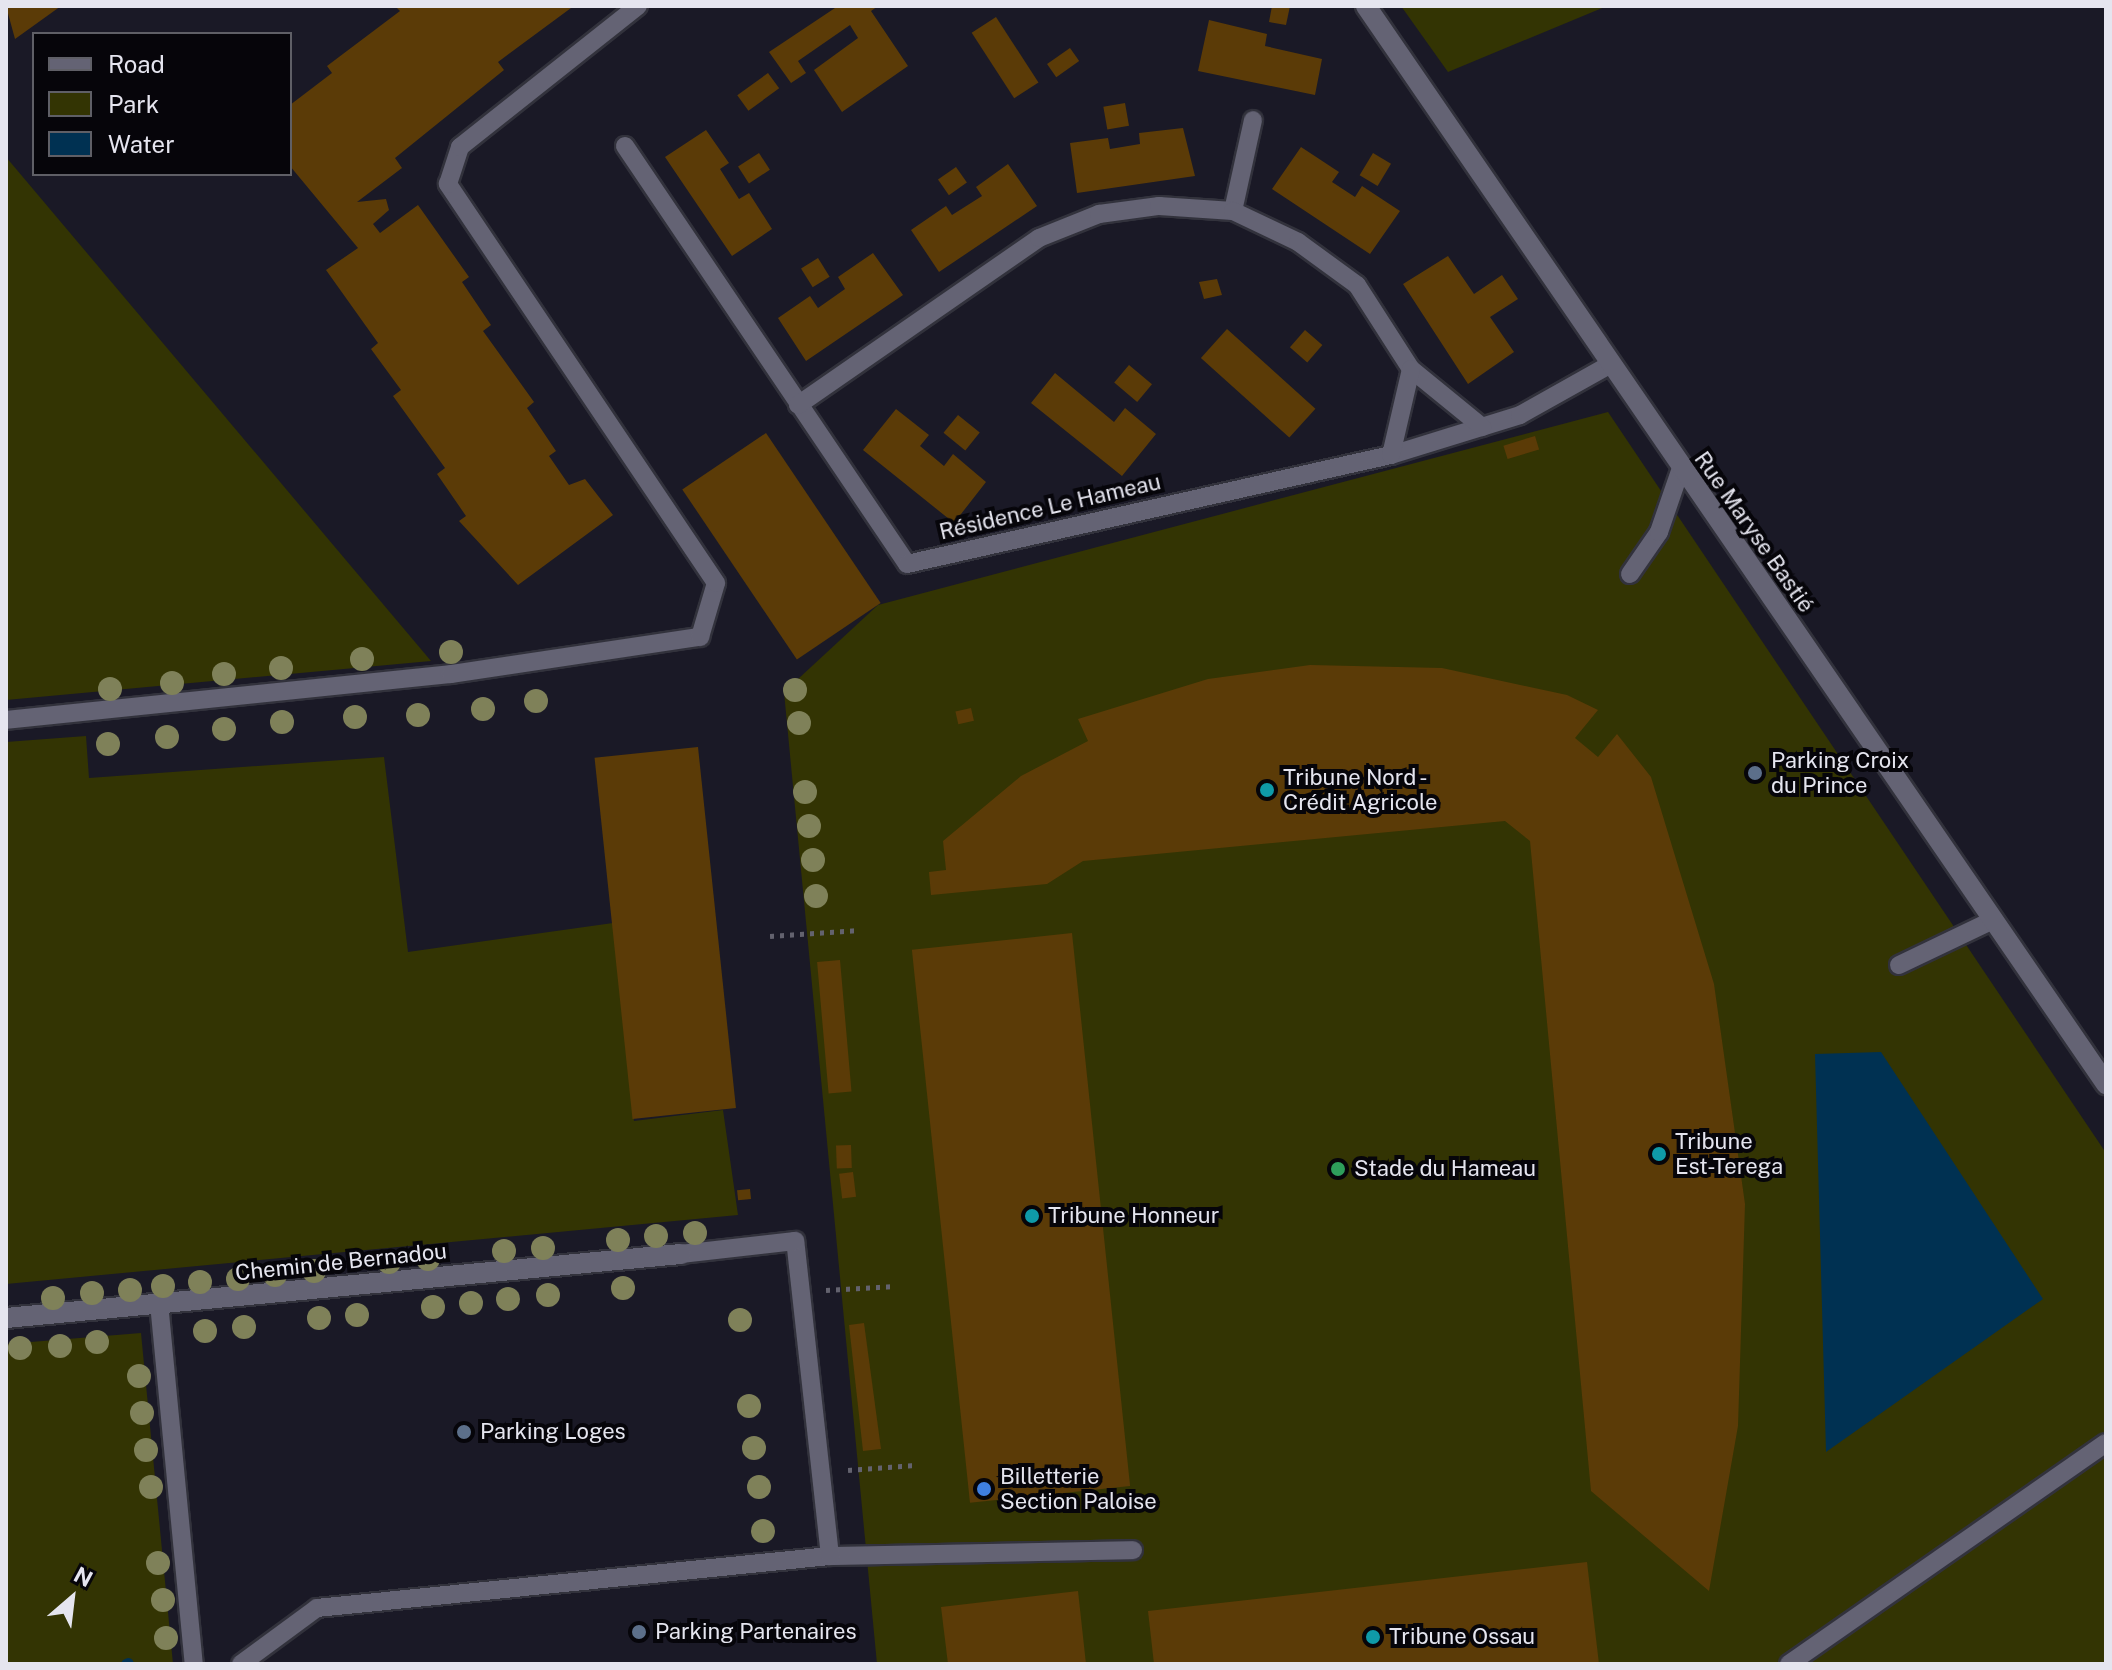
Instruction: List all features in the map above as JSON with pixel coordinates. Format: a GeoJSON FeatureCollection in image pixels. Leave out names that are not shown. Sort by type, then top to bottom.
{"type":"FeatureCollection","features":[{"type":"Feature","properties":{"kind":"street","name":"Rue Maryse Bastié"},"geometry":{"type":"LineString","coordinates":[[1366,6],[1609,365],[2106,1084]]}},
{"type":"Feature","properties":{"kind":"street","name":"Chemin de Bernadou"},"geometry":{"type":"LineString","coordinates":[[6,1318],[681,1254]]}},
{"type":"Feature","properties":{"kind":"lane"},"geometry":{"type":"LineString","coordinates":[[6,720],[451,674],[700,637],[716,583],[448,184],[460,147],[638,6]]}},
{"type":"Feature","properties":{"kind":"lane"},"geometry":{"type":"LineString","coordinates":[[1233,211],[1253,120]]}},
{"type":"Feature","properties":{"kind":"lane","name":"Résidence Le Hameau"},"geometry":{"type":"LineString","coordinates":[[625,146],[907,564],[1391,455],[1520,415],[1609,365]]}},
{"type":"Feature","properties":{"kind":"lane"},"geometry":{"type":"LineString","coordinates":[[798,405],[1039,238],[1099,214],[1159,206],[1233,211],[1298,242],[1357,285],[1411,369],[1482,427]]}},
{"type":"Feature","properties":{"kind":"lane"},"geometry":{"type":"LineString","coordinates":[[1391,455],[1411,369]]}},
{"type":"Feature","properties":{"kind":"lane"},"geometry":{"type":"LineString","coordinates":[[1630,574],[1659,532],[1681,468]]}},
{"type":"Feature","properties":{"kind":"lane"},"geometry":{"type":"LineString","coordinates":[[1899,965],[1993,920]]}},
{"type":"Feature","properties":{"kind":"lane"},"geometry":{"type":"LineString","coordinates":[[681,1254],[795,1241],[830,1556]]}},
{"type":"Feature","properties":{"kind":"lane"},"geometry":{"type":"LineString","coordinates":[[159,1303],[194,1664]]}},
{"type":"Feature","properties":{"kind":"lane"},"geometry":{"type":"LineString","coordinates":[[1789,1664],[2106,1443]]}},
{"type":"Feature","properties":{"kind":"lane"},"geometry":{"type":"LineString","coordinates":[[241,1664],[317,1608],[830,1556],[1133,1550]]}},
{"type":"Feature","properties":{"kind":"path"},"geometry":{"type":"LineString","coordinates":[[770,936],[860,930]]}},
{"type":"Feature","properties":{"kind":"path"},"geometry":{"type":"LineString","coordinates":[[800,1291],[896,1286]]}},
{"type":"Feature","properties":{"kind":"path"},"geometry":{"type":"LineString","coordinates":[[821,1470],[915,1465]]}},
{"type":"Feature","properties":{"kind":"green space"},"geometry":{"type":"Polygon","coordinates":[[[1401,6],[1607,6],[1448,72],[1401,6]]]}},
{"type":"Feature","properties":{"kind":"green space"},"geometry":{"type":"Polygon","coordinates":[[[6,157],[431,661],[6,700],[6,157]]]}},
{"type":"Feature","properties":{"kind":"green space"},"geometry":{"type":"Polygon","coordinates":[[[1608,412],[2106,1153],[2106,1664],[877,1664],[784,692],[878,605],[1608,412]]]}},
{"type":"Feature","properties":{"kind":"green space"},"geometry":{"type":"Polygon","coordinates":[[[86,736],[89,778],[384,757],[408,952],[613,923],[634,1121],[723,1110],[738,1215],[6,1284],[6,742],[86,736]]]}},
{"type":"Feature","properties":{"kind":"green space"},"geometry":{"type":"Polygon","coordinates":[[[141,1333],[173,1664],[6,1664],[6,1344],[141,1333]]]}},
{"type":"Feature","properties":{"kind":"water"},"geometry":{"type":"Polygon","coordinates":[[[1881,1052],[2043,1299],[1826,1452],[1815,1054],[1881,1052]]]}},
{"type":"Feature","properties":{"kind":"building"},"geometry":{"type":"Polygon","coordinates":[[[6,6],[61,6],[15,39],[6,6]]]}},
{"type":"Feature","properties":{"kind":"building"},"geometry":{"type":"Polygon","coordinates":[[[395,6],[571,8],[498,62],[504,70],[395,158],[402,168],[357,202],[386,199],[389,210],[373,224],[380,233],[418,205],[469,277],[462,282],[491,325],[483,331],[534,402],[527,408],[556,451],[549,456],[569,485],[585,479],[613,515],[518,585],[459,521],[466,516],[437,474],[445,468],[393,396],[401,390],[371,349],[378,343],[326,270],[358,248],[292,168],[292,103],[332,73],[327,66],[400,11],[395,6]]]}},
{"type":"Feature","properties":{"kind":"building"},"geometry":{"type":"Polygon","coordinates":[[[838,6],[878,6],[871,11],[908,66],[842,112],[814,70],[858,38],[850,25],[798,61],[806,73],[791,83],[769,52],[838,6]]]}},
{"type":"Feature","properties":{"kind":"building"},"geometry":{"type":"Polygon","coordinates":[[[1272,6],[1290,6],[1286,25],[1269,22],[1272,6]]]}},
{"type":"Feature","properties":{"kind":"building"},"geometry":{"type":"Polygon","coordinates":[[[996,17],[1038,82],[1014,98],[972,33],[996,17]]]}},
{"type":"Feature","properties":{"kind":"building"},"geometry":{"type":"Polygon","coordinates":[[[1209,20],[1267,34],[1265,46],[1322,59],[1315,95],[1198,71],[1209,20]]]}},
{"type":"Feature","properties":{"kind":"building"},"geometry":{"type":"Polygon","coordinates":[[[1070,48],[1079,61],[1056,77],[1047,64],[1070,48]]]}},
{"type":"Feature","properties":{"kind":"building"},"geometry":{"type":"Polygon","coordinates":[[[768,73],[779,88],[748,111],[737,95],[768,73]]]}},
{"type":"Feature","properties":{"kind":"building"},"geometry":{"type":"Polygon","coordinates":[[[1125,103],[1129,126],[1107,129],[1103,107],[1125,103]]]}},
{"type":"Feature","properties":{"kind":"building"},"geometry":{"type":"Polygon","coordinates":[[[1183,128],[1195,176],[1077,193],[1070,143],[1108,138],[1110,149],[1140,144],[1139,133],[1183,128]]]}},
{"type":"Feature","properties":{"kind":"building"},"geometry":{"type":"Polygon","coordinates":[[[706,130],[729,163],[720,169],[739,199],[749,193],[772,229],[732,256],[665,157],[706,130]]]}},
{"type":"Feature","properties":{"kind":"building"},"geometry":{"type":"Polygon","coordinates":[[[1301,147],[1339,172],[1332,182],[1355,197],[1362,186],[1400,211],[1370,254],[1272,189],[1301,147]]]}},
{"type":"Feature","properties":{"kind":"building"},"geometry":{"type":"Polygon","coordinates":[[[759,153],[770,170],[749,183],[738,167],[759,153]]]}},
{"type":"Feature","properties":{"kind":"building"},"geometry":{"type":"Polygon","coordinates":[[[1373,153],[1391,164],[1378,186],[1360,175],[1373,153]]]}},
{"type":"Feature","properties":{"kind":"building"},"geometry":{"type":"Polygon","coordinates":[[[1008,164],[1037,206],[939,272],[911,230],[946,206],[952,215],[982,196],[976,187],[1008,164]]]}},
{"type":"Feature","properties":{"kind":"building"},"geometry":{"type":"Polygon","coordinates":[[[956,167],[967,183],[949,195],[938,180],[956,167]]]}},
{"type":"Feature","properties":{"kind":"building"},"geometry":{"type":"Polygon","coordinates":[[[873,253],[903,295],[806,361],[778,318],[810,296],[818,308],[845,289],[838,277],[873,253]]]}},
{"type":"Feature","properties":{"kind":"building"},"geometry":{"type":"Polygon","coordinates":[[[1448,256],[1474,294],[1502,275],[1518,299],[1490,317],[1514,352],[1468,384],[1403,284],[1448,256]]]}},
{"type":"Feature","properties":{"kind":"building"},"geometry":{"type":"Polygon","coordinates":[[[818,258],[830,277],[813,287],[801,269],[818,258]]]}},
{"type":"Feature","properties":{"kind":"building"},"geometry":{"type":"Polygon","coordinates":[[[1217,279],[1222,295],[1204,299],[1199,282],[1217,279]]]}},
{"type":"Feature","properties":{"kind":"building"},"geometry":{"type":"Polygon","coordinates":[[[1227,329],[1315,409],[1289,438],[1201,358],[1227,329]]]}},
{"type":"Feature","properties":{"kind":"building"},"geometry":{"type":"Polygon","coordinates":[[[1305,330],[1322,345],[1307,362],[1290,347],[1305,330]]]}},
{"type":"Feature","properties":{"kind":"building"},"geometry":{"type":"Polygon","coordinates":[[[1129,365],[1152,384],[1137,402],[1114,383],[1129,365]]]}},
{"type":"Feature","properties":{"kind":"building"},"geometry":{"type":"Polygon","coordinates":[[[1055,373],[1114,422],[1125,408],[1156,434],[1122,476],[1031,403],[1055,373]]]}},
{"type":"Feature","properties":{"kind":"building"},"geometry":{"type":"Polygon","coordinates":[[[896,409],[929,435],[920,446],[944,466],[953,454],[986,482],[954,523],[863,450],[896,409]]]}},
{"type":"Feature","properties":{"kind":"building"},"geometry":{"type":"Polygon","coordinates":[[[958,415],[980,433],[965,450],[944,433],[958,415]]]}},
{"type":"Feature","properties":{"kind":"building"},"geometry":{"type":"Polygon","coordinates":[[[766,433],[881,603],[797,659],[682,489],[766,433]]]}},
{"type":"Feature","properties":{"kind":"building"},"geometry":{"type":"Polygon","coordinates":[[[1535,436],[1539,449],[1508,459],[1503,446],[1535,436]]]}},
{"type":"Feature","properties":{"kind":"building"},"geometry":{"type":"Polygon","coordinates":[[[1310,665],[1442,668],[1567,695],[1598,710],[1575,738],[1598,757],[1617,734],[1651,777],[1714,984],[1745,1204],[1738,1426],[1709,1591],[1591,1491],[1530,841],[1505,821],[1083,861],[1047,884],[931,895],[929,872],[946,870],[943,841],[1021,776],[1088,741],[1078,719],[1208,679],[1310,665]]]}},
{"type":"Feature","properties":{"kind":"building"},"geometry":{"type":"Polygon","coordinates":[[[971,708],[974,721],[958,724],[955,712],[971,708]]]}},
{"type":"Feature","properties":{"kind":"building"},"geometry":{"type":"Polygon","coordinates":[[[698,747],[736,1108],[633,1119],[595,758],[698,747]]]}},
{"type":"Feature","properties":{"kind":"building","name":"Tribune Honneur"},"geometry":{"type":"Polygon","coordinates":[[[1072,933],[1130,1486],[970,1503],[912,950],[1072,933]]]}},
{"type":"Feature","properties":{"kind":"building"},"geometry":{"type":"Polygon","coordinates":[[[840,960],[852,1091],[829,1094],[817,962],[840,960]]]}},
{"type":"Feature","properties":{"kind":"building"},"geometry":{"type":"Polygon","coordinates":[[[851,1145],[852,1168],[837,1169],[836,1146],[851,1145]]]}},
{"type":"Feature","properties":{"kind":"building"},"geometry":{"type":"Polygon","coordinates":[[[853,1172],[856,1197],[842,1199],[839,1174],[853,1172]]]}},
{"type":"Feature","properties":{"kind":"building"},"geometry":{"type":"Polygon","coordinates":[[[750,1189],[751,1199],[738,1200],[737,1190],[750,1189]]]}},
{"type":"Feature","properties":{"kind":"building"},"geometry":{"type":"Polygon","coordinates":[[[864,1323],[881,1449],[863,1451],[849,1325],[864,1323]]]}},
{"type":"Feature","properties":{"kind":"building","name":"Tribune Ossau"},"geometry":{"type":"Polygon","coordinates":[[[1587,1562],[1599,1664],[1154,1664],[1148,1611],[1587,1562]]]}},
{"type":"Feature","properties":{"kind":"building"},"geometry":{"type":"Polygon","coordinates":[[[1078,1591],[1086,1664],[948,1664],[941,1607],[1078,1591]]]}},
{"type":"Feature","properties":{"kind":"place","name":"Parking Croix du Prince"},"geometry":{"type":"Point","coordinates":[1755,773]}},
{"type":"Feature","properties":{"kind":"place","name":"Tribune Nord - Crédit Agricole"},"geometry":{"type":"Point","coordinates":[1267,790]}},
{"type":"Feature","properties":{"kind":"place","name":"Tribune Est-Terega"},"geometry":{"type":"Point","coordinates":[1659,1154]}},
{"type":"Feature","properties":{"kind":"place","name":"Stade du Hameau"},"geometry":{"type":"Point","coordinates":[1338,1169]}},
{"type":"Feature","properties":{"kind":"place","name":"Tribune Honneur"},"geometry":{"type":"Point","coordinates":[1032,1216]}},
{"type":"Feature","properties":{"kind":"place","name":"Parking Loges"},"geometry":{"type":"Point","coordinates":[464,1432]}},
{"type":"Feature","properties":{"kind":"place","name":"Billetterie Section Paloise"},"geometry":{"type":"Point","coordinates":[984,1489]}},
{"type":"Feature","properties":{"kind":"place","name":"Parking Partenaires"},"geometry":{"type":"Point","coordinates":[639,1632]}},
{"type":"Feature","properties":{"kind":"place","name":"Tribune Ossau"},"geometry":{"type":"Point","coordinates":[1373,1637]}}]}
